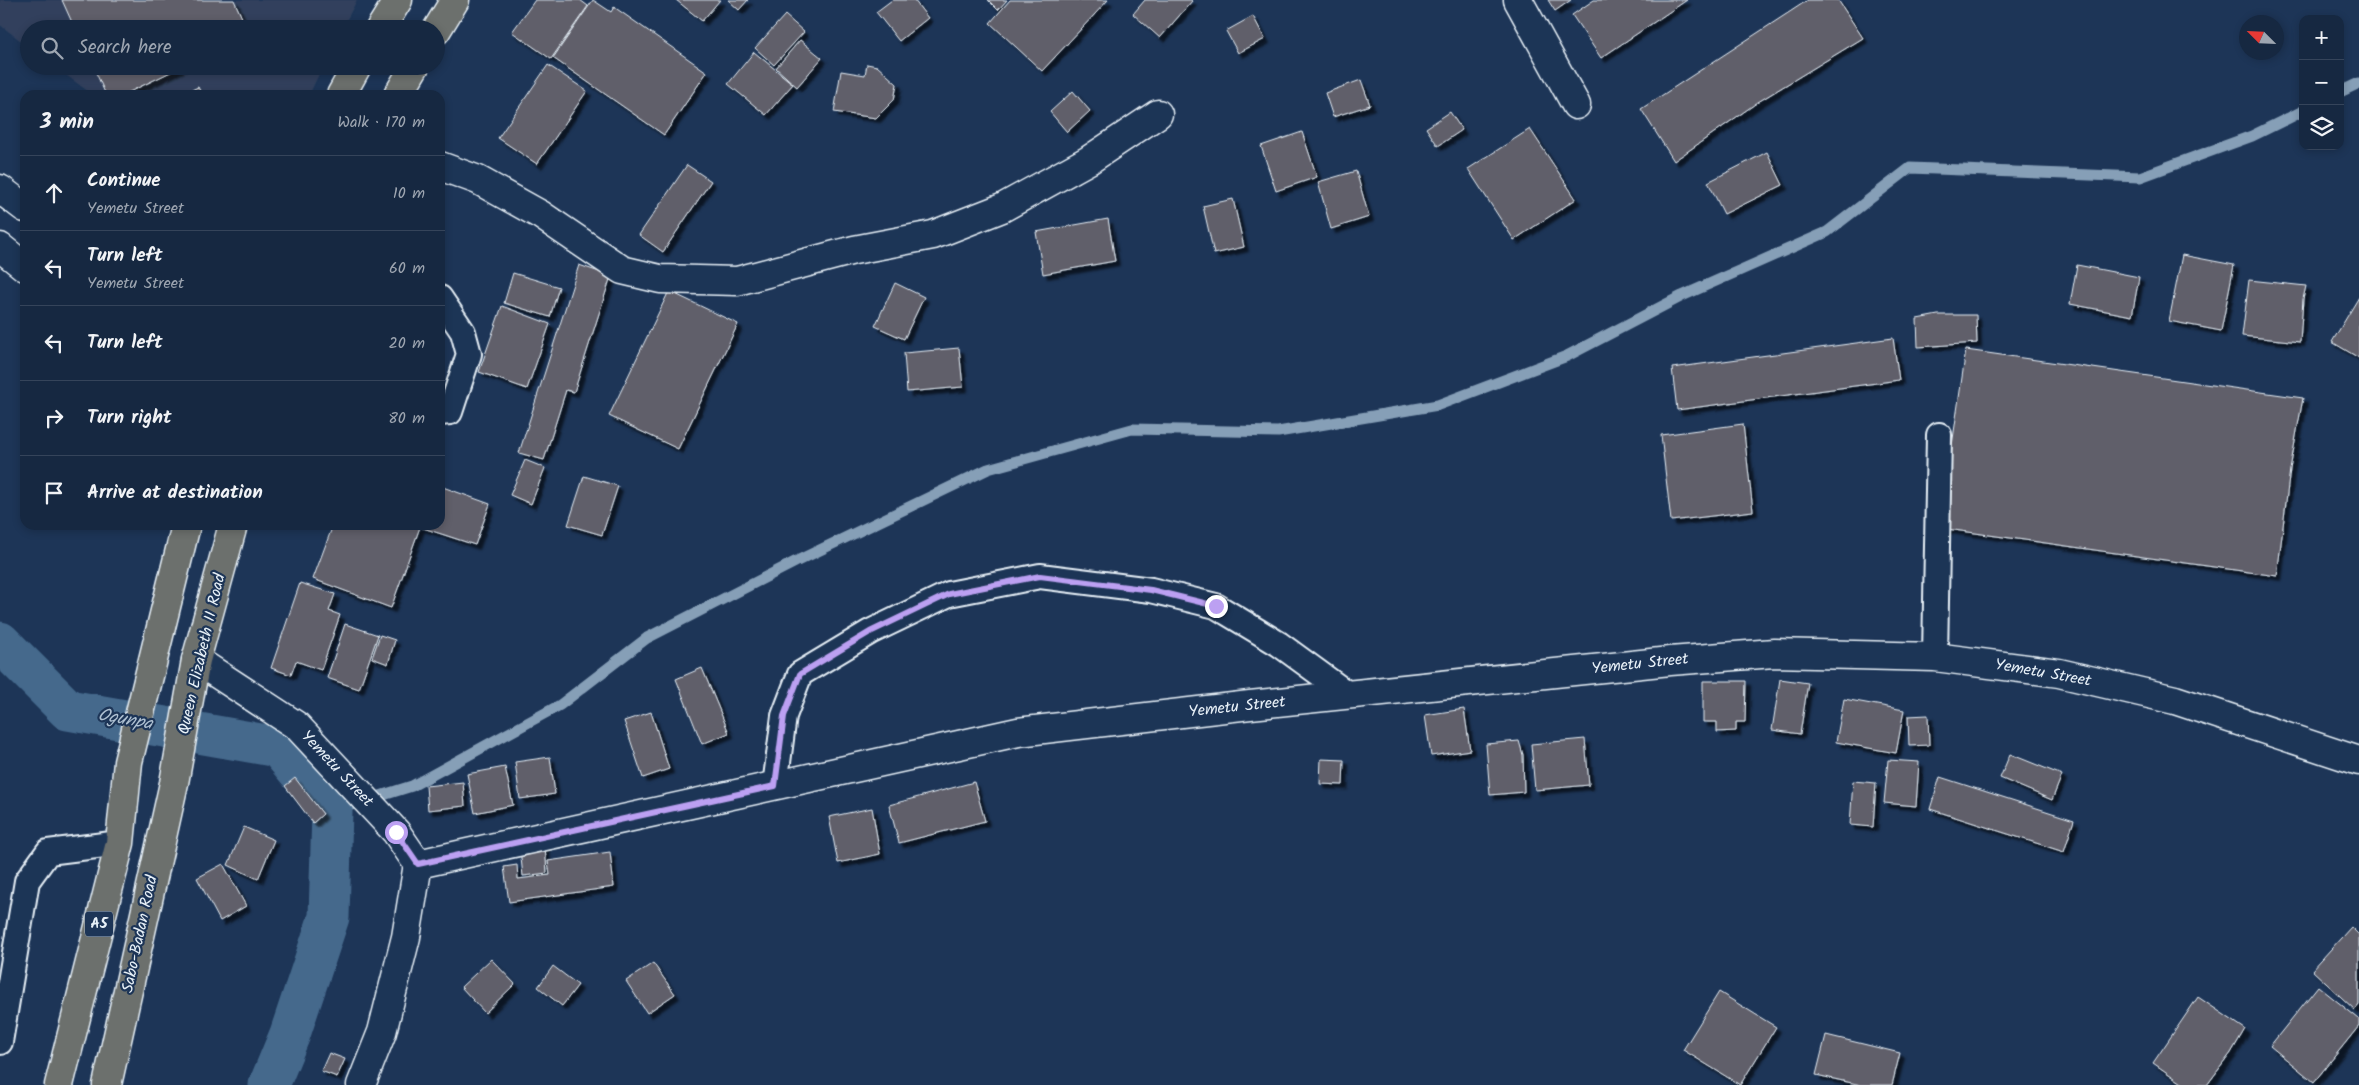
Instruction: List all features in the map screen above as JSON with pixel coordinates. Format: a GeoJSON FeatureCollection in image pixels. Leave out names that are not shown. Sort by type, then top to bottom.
{"type":"FeatureCollection","features":[{"type":"Feature","properties":{"kind":"highway"},"geometry":{"type":"LineString","coordinates":[[386,20],[398,0]]}},
{"type":"Feature","properties":{"kind":"highway"},"geometry":{"type":"LineString","coordinates":[[443,20],[455,0]]}},
{"type":"Feature","properties":{"kind":"highway"},"geometry":{"type":"LineString","coordinates":[[344,90],[352,75]]}},
{"type":"Feature","properties":{"kind":"highway"},"geometry":{"type":"LineString","coordinates":[[401,90],[410,75]]}},
{"type":"Feature","properties":{"kind":"highway"},"geometry":{"type":"LineString","coordinates":[[171,588],[177,530]]}},
{"type":"Feature","properties":{"kind":"highway","name":"A5"},"geometry":{"type":"LineString","coordinates":[[59,1085],[120,843],[128,762],[185,530]]}},
{"type":"Feature","properties":{"kind":"highway","name":"Queen Elizabeth II Road"},"geometry":{"type":"LineString","coordinates":[[174,783],[196,660],[232,530]]}},
{"type":"Feature","properties":{"kind":"highway","name":"Sabo-Badan Road"},"geometry":{"type":"LineString","coordinates":[[107,1085],[174,783]]}},
{"type":"Feature","properties":{"kind":"street"},"geometry":{"type":"LineString","coordinates":[[1518,0],[1576,105]]}},
{"type":"Feature","properties":{"kind":"street"},"geometry":{"type":"LineString","coordinates":[[445,168],[478,180],[541,215],[622,270],[660,279],[737,281],[854,250],[933,235],[1002,208],[1089,160],[1158,114]]}},
{"type":"Feature","properties":{"kind":"street"},"geometry":{"type":"LineString","coordinates":[[0,189],[20,204]]}},
{"type":"Feature","properties":{"kind":"street"},"geometry":{"type":"LineString","coordinates":[[0,247],[20,263]]}},
{"type":"Feature","properties":{"kind":"street","name":"Yemetu Street"},"geometry":{"type":"LineString","coordinates":[[196,660],[297,726],[396,832],[418,864],[1018,732],[1670,661],[1774,652],[1935,657],[2059,673],[2175,700],[2359,761]]}},
{"type":"Feature","properties":{"kind":"street"},"geometry":{"type":"LineString","coordinates":[[361,1085],[382,1032],[406,938],[418,864]]}},
{"type":"Feature","properties":{"kind":"lane"},"geometry":{"type":"LineString","coordinates":[[445,305],[463,332],[469,354],[450,412],[445,412]]}},
{"type":"Feature","properties":{"kind":"lane"},"geometry":{"type":"LineString","coordinates":[[1935,657],[1939,435]]}},
{"type":"Feature","properties":{"kind":"lane"},"geometry":{"type":"LineString","coordinates":[[775,786],[784,716],[800,674],[870,632],[949,594],[1040,576],[1151,590],[1216,606],[1279,644],[1349,695]]}},
{"type":"Feature","properties":{"kind":"lane"},"geometry":{"type":"LineString","coordinates":[[0,1042],[27,881],[48,852],[120,843]]}},
{"type":"Feature","properties":{"kind":"shaded area"},"geometry":{"type":"Polygon","coordinates":[[[0,0],[357,0],[347,20],[20,20],[20,40],[0,25],[0,0]]]}},
{"type":"Feature","properties":{"kind":"shaded area"},"geometry":{"type":"Polygon","coordinates":[[[66,75],[319,75],[311,90],[86,90],[66,75]]]}},
{"type":"Feature","properties":{"kind":"building"},"geometry":{"type":"Polygon","coordinates":[[[62,0],[234,0],[243,20],[71,20],[62,0]]]}},
{"type":"Feature","properties":{"kind":"building"},"geometry":{"type":"Polygon","coordinates":[[[535,0],[580,0],[588,6],[551,59],[512,32],[535,0]]]}},
{"type":"Feature","properties":{"kind":"building"},"geometry":{"type":"Polygon","coordinates":[[[593,0],[611,12],[614,7],[707,72],[664,135],[553,58],[593,0]]]}},
{"type":"Feature","properties":{"kind":"building"},"geometry":{"type":"Polygon","coordinates":[[[676,0],[720,0],[702,21],[676,0]]]}},
{"type":"Feature","properties":{"kind":"building"},"geometry":{"type":"Polygon","coordinates":[[[728,0],[748,0],[739,10],[728,0]]]}},
{"type":"Feature","properties":{"kind":"building"},"geometry":{"type":"Polygon","coordinates":[[[892,0],[914,0],[928,18],[899,41],[876,12],[892,0]]]}},
{"type":"Feature","properties":{"kind":"building"},"geometry":{"type":"Polygon","coordinates":[[[988,0],[1007,0],[998,10],[988,0]]]}},
{"type":"Feature","properties":{"kind":"building"},"geometry":{"type":"Polygon","coordinates":[[[1010,0],[1108,0],[1042,71],[990,23],[1010,0]]]}},
{"type":"Feature","properties":{"kind":"building"},"geometry":{"type":"Polygon","coordinates":[[[1145,0],[1192,1],[1160,38],[1133,14],[1145,0]]]}},
{"type":"Feature","properties":{"kind":"building"},"geometry":{"type":"Polygon","coordinates":[[[1548,0],[1571,0],[1555,11],[1548,0]]]}},
{"type":"Feature","properties":{"kind":"building"},"geometry":{"type":"Polygon","coordinates":[[[1594,0],[1687,0],[1601,58],[1572,15],[1594,0]]]}},
{"type":"Feature","properties":{"kind":"building"},"geometry":{"type":"Polygon","coordinates":[[[1808,0],[1838,0],[1863,38],[1758,102],[1674,161],[1641,109],[1808,0]]]}},
{"type":"Feature","properties":{"kind":"building"},"geometry":{"type":"Polygon","coordinates":[[[785,15],[804,32],[774,65],[755,48],[785,15]]]}},
{"type":"Feature","properties":{"kind":"building"},"geometry":{"type":"Polygon","coordinates":[[[1253,16],[1265,39],[1238,53],[1226,31],[1253,16]]]}},
{"type":"Feature","properties":{"kind":"building"},"geometry":{"type":"Polygon","coordinates":[[[800,40],[822,58],[797,87],[776,68],[800,40]]]}},
{"type":"Feature","properties":{"kind":"building"},"geometry":{"type":"Polygon","coordinates":[[[754,52],[793,84],[766,115],[728,84],[754,52]]]}},
{"type":"Feature","properties":{"kind":"building"},"geometry":{"type":"Polygon","coordinates":[[[867,64],[877,66],[897,84],[894,100],[876,118],[834,112],[841,71],[865,75],[867,64]]]}},
{"type":"Feature","properties":{"kind":"building"},"geometry":{"type":"Polygon","coordinates":[[[548,65],[587,91],[537,164],[498,138],[548,65]]]}},
{"type":"Feature","properties":{"kind":"building"},"geometry":{"type":"Polygon","coordinates":[[[97,75],[164,75],[133,90],[104,90],[97,75]]]}},
{"type":"Feature","properties":{"kind":"building"},"geometry":{"type":"Polygon","coordinates":[[[1361,80],[1370,105],[1333,117],[1325,93],[1361,80]]]}},
{"type":"Feature","properties":{"kind":"building"},"geometry":{"type":"Polygon","coordinates":[[[1073,91],[1090,111],[1067,132],[1050,112],[1073,91]]]}},
{"type":"Feature","properties":{"kind":"building"},"geometry":{"type":"Polygon","coordinates":[[[1450,112],[1462,130],[1438,146],[1426,128],[1450,112]]]}},
{"type":"Feature","properties":{"kind":"building"},"geometry":{"type":"Polygon","coordinates":[[[1530,129],[1576,199],[1514,240],[1468,169],[1530,129]]]}},
{"type":"Feature","properties":{"kind":"building"},"geometry":{"type":"Polygon","coordinates":[[[1302,132],[1317,177],[1276,191],[1261,146],[1302,132]]]}},
{"type":"Feature","properties":{"kind":"building"},"geometry":{"type":"Polygon","coordinates":[[[1767,152],[1783,185],[1724,214],[1708,182],[1767,152]]]}},
{"type":"Feature","properties":{"kind":"building"},"geometry":{"type":"Polygon","coordinates":[[[687,165],[711,181],[663,252],[639,235],[687,165]]]}},
{"type":"Feature","properties":{"kind":"building"},"geometry":{"type":"Polygon","coordinates":[[[1356,171],[1369,217],[1331,229],[1318,182],[1356,171]]]}},
{"type":"Feature","properties":{"kind":"building"},"geometry":{"type":"Polygon","coordinates":[[[1233,199],[1244,247],[1214,254],[1203,206],[1233,199]]]}},
{"type":"Feature","properties":{"kind":"building"},"geometry":{"type":"Polygon","coordinates":[[[1108,219],[1115,261],[1043,274],[1036,232],[1108,219]]]}},
{"type":"Feature","properties":{"kind":"building"},"geometry":{"type":"Polygon","coordinates":[[[2182,255],[2234,265],[2221,331],[2169,321],[2182,255]]]}},
{"type":"Feature","properties":{"kind":"building"},"geometry":{"type":"Polygon","coordinates":[[[579,265],[611,276],[574,392],[566,390],[544,460],[519,453],[579,265]]]}},
{"type":"Feature","properties":{"kind":"building"},"geometry":{"type":"Polygon","coordinates":[[[2077,265],[2139,277],[2132,316],[2070,304],[2077,265]]]}},
{"type":"Feature","properties":{"kind":"building"},"geometry":{"type":"Polygon","coordinates":[[[513,273],[559,287],[550,317],[504,303],[513,273]]]}},
{"type":"Feature","properties":{"kind":"building"},"geometry":{"type":"Polygon","coordinates":[[[2249,280],[2306,286],[2303,299],[2300,342],[2242,336],[2249,280]]]}},
{"type":"Feature","properties":{"kind":"building"},"geometry":{"type":"Polygon","coordinates":[[[895,283],[924,297],[904,339],[875,326],[895,283]]]}},
{"type":"Feature","properties":{"kind":"building"},"geometry":{"type":"Polygon","coordinates":[[[669,291],[738,324],[678,449],[609,416],[669,291]]]}},
{"type":"Feature","properties":{"kind":"building"},"geometry":{"type":"Polygon","coordinates":[[[2359,297],[2359,358],[2332,342],[2359,297]]]}},
{"type":"Feature","properties":{"kind":"building"},"geometry":{"type":"Polygon","coordinates":[[[502,306],[550,324],[527,389],[479,372],[502,306]]]}},
{"type":"Feature","properties":{"kind":"building"},"geometry":{"type":"Polygon","coordinates":[[[1938,315],[1976,315],[1977,343],[1918,347],[1917,319],[1938,315]]]}},
{"type":"Feature","properties":{"kind":"building"},"geometry":{"type":"Polygon","coordinates":[[[1893,338],[1899,380],[1677,410],[1672,368],[1893,338]]]}},
{"type":"Feature","properties":{"kind":"building"},"geometry":{"type":"Polygon","coordinates":[[[959,348],[963,387],[907,392],[904,353],[959,348]]]}},
{"type":"Feature","properties":{"kind":"building"},"geometry":{"type":"Polygon","coordinates":[[[1966,350],[2303,398],[2290,469],[2277,576],[1940,528],[1966,350]]]}},
{"type":"Feature","properties":{"kind":"building"},"geometry":{"type":"Polygon","coordinates":[[[1743,424],[1753,511],[1671,521],[1661,435],[1743,424]]]}},
{"type":"Feature","properties":{"kind":"building"},"geometry":{"type":"Polygon","coordinates":[[[525,460],[545,468],[531,504],[510,495],[525,460]]]}},
{"type":"Feature","properties":{"kind":"building"},"geometry":{"type":"Polygon","coordinates":[[[584,476],[618,486],[602,535],[568,525],[584,476]]]}},
{"type":"Feature","properties":{"kind":"building"},"geometry":{"type":"Polygon","coordinates":[[[445,488],[490,504],[475,545],[429,530],[445,530],[445,488]]]}},
{"type":"Feature","properties":{"kind":"building"},"geometry":{"type":"Polygon","coordinates":[[[331,530],[419,530],[391,608],[313,579],[331,530]]]}},
{"type":"Feature","properties":{"kind":"building"},"geometry":{"type":"Polygon","coordinates":[[[300,583],[335,594],[329,611],[340,615],[321,670],[296,661],[291,675],[271,668],[300,583]]]}},
{"type":"Feature","properties":{"kind":"building"},"geometry":{"type":"Polygon","coordinates":[[[345,624],[378,635],[359,689],[327,678],[345,624]]]}},
{"type":"Feature","properties":{"kind":"building"},"geometry":{"type":"Polygon","coordinates":[[[380,635],[395,640],[388,664],[372,658],[380,635]]]}},
{"type":"Feature","properties":{"kind":"building"},"geometry":{"type":"Polygon","coordinates":[[[702,668],[729,733],[702,744],[676,679],[702,668]]]}},
{"type":"Feature","properties":{"kind":"building"},"geometry":{"type":"Polygon","coordinates":[[[1780,679],[1808,683],[1800,734],[1772,730],[1780,679]]]}},
{"type":"Feature","properties":{"kind":"building"},"geometry":{"type":"Polygon","coordinates":[[[1703,681],[1746,681],[1745,722],[1736,722],[1736,731],[1717,732],[1717,722],[1703,722],[1703,681]]]}},
{"type":"Feature","properties":{"kind":"building"},"geometry":{"type":"Polygon","coordinates":[[[1844,699],[1904,710],[1896,753],[1836,742],[1844,699]]]}},
{"type":"Feature","properties":{"kind":"building"},"geometry":{"type":"Polygon","coordinates":[[[1464,709],[1470,750],[1431,756],[1425,715],[1464,709]]]}},
{"type":"Feature","properties":{"kind":"building"},"geometry":{"type":"Polygon","coordinates":[[[651,712],[669,769],[643,778],[624,721],[651,712]]]}},
{"type":"Feature","properties":{"kind":"building"},"geometry":{"type":"Polygon","coordinates":[[[1928,715],[1929,745],[1909,746],[1908,716],[1928,715]]]}},
{"type":"Feature","properties":{"kind":"building"},"geometry":{"type":"Polygon","coordinates":[[[1585,739],[1589,785],[1535,790],[1531,744],[1585,739]]]}},
{"type":"Feature","properties":{"kind":"building"},"geometry":{"type":"Polygon","coordinates":[[[1519,741],[1523,755],[1524,792],[1490,795],[1486,744],[1519,741]]]}},
{"type":"Feature","properties":{"kind":"building"},"geometry":{"type":"Polygon","coordinates":[[[2010,754],[2062,775],[2052,800],[2000,778],[2010,754]]]}},
{"type":"Feature","properties":{"kind":"building"},"geometry":{"type":"Polygon","coordinates":[[[550,757],[555,794],[520,799],[515,762],[550,757]]]}},
{"type":"Feature","properties":{"kind":"building"},"geometry":{"type":"Polygon","coordinates":[[[1321,759],[1344,760],[1343,785],[1320,784],[1321,759]]]}},
{"type":"Feature","properties":{"kind":"building"},"geometry":{"type":"Polygon","coordinates":[[[1888,760],[1919,762],[1916,806],[1884,803],[1888,760]]]}},
{"type":"Feature","properties":{"kind":"building"},"geometry":{"type":"Polygon","coordinates":[[[505,767],[513,805],[475,813],[467,774],[505,767]]]}},
{"type":"Feature","properties":{"kind":"building"},"geometry":{"type":"Polygon","coordinates":[[[1940,777],[2074,820],[2064,852],[1930,809],[1940,777]]]}},
{"type":"Feature","properties":{"kind":"building"},"geometry":{"type":"Polygon","coordinates":[[[295,778],[323,814],[313,823],[285,786],[295,778]]]}},
{"type":"Feature","properties":{"kind":"building"},"geometry":{"type":"Polygon","coordinates":[[[1853,781],[1876,783],[1873,827],[1850,825],[1853,781]]]}},
{"type":"Feature","properties":{"kind":"building"},"geometry":{"type":"Polygon","coordinates":[[[463,782],[465,806],[428,810],[426,786],[463,782]]]}},
{"type":"Feature","properties":{"kind":"building"},"geometry":{"type":"Polygon","coordinates":[[[974,782],[985,821],[899,843],[889,805],[974,782]]]}},
{"type":"Feature","properties":{"kind":"building"},"geometry":{"type":"Polygon","coordinates":[[[872,808],[880,854],[838,863],[829,817],[872,808]]]}},
{"type":"Feature","properties":{"kind":"building"},"geometry":{"type":"Polygon","coordinates":[[[244,827],[274,840],[258,879],[228,865],[244,827]]]}},
{"type":"Feature","properties":{"kind":"building"},"geometry":{"type":"Polygon","coordinates":[[[545,846],[547,873],[523,876],[520,849],[545,846]]]}},
{"type":"Feature","properties":{"kind":"building"},"geometry":{"type":"Polygon","coordinates":[[[610,852],[614,887],[509,902],[504,867],[517,865],[518,879],[550,875],[548,861],[610,852]]]}},
{"type":"Feature","properties":{"kind":"building"},"geometry":{"type":"Polygon","coordinates":[[[223,864],[246,906],[220,921],[197,878],[223,864]]]}},
{"type":"Feature","properties":{"kind":"building"},"geometry":{"type":"Polygon","coordinates":[[[2351,927],[2359,935],[2359,1005],[2355,1010],[2312,970],[2351,927]]]}},
{"type":"Feature","properties":{"kind":"building"},"geometry":{"type":"Polygon","coordinates":[[[491,959],[515,984],[485,1013],[461,987],[491,959]]]}},
{"type":"Feature","properties":{"kind":"building"},"geometry":{"type":"Polygon","coordinates":[[[653,963],[675,994],[647,1013],[626,981],[653,963]]]}},
{"type":"Feature","properties":{"kind":"building"},"geometry":{"type":"Polygon","coordinates":[[[553,966],[578,985],[562,1006],[538,987],[553,966]]]}},
{"type":"Feature","properties":{"kind":"building"},"geometry":{"type":"Polygon","coordinates":[[[2318,986],[2359,1019],[2359,1026],[2314,1082],[2270,1046],[2318,986]]]}},
{"type":"Feature","properties":{"kind":"building"},"geometry":{"type":"Polygon","coordinates":[[[1719,992],[1776,1027],[1740,1085],[1683,1050],[1719,992]]]}},
{"type":"Feature","properties":{"kind":"building"},"geometry":{"type":"Polygon","coordinates":[[[2198,997],[2245,1029],[2231,1053],[2207,1085],[2185,1085],[2153,1063],[2198,997]]]}},
{"type":"Feature","properties":{"kind":"building"},"geometry":{"type":"Polygon","coordinates":[[[1826,1035],[1900,1053],[1892,1085],[1861,1085],[1816,1075],[1826,1035]]]}},
{"type":"Feature","properties":{"kind":"building"},"geometry":{"type":"Polygon","coordinates":[[[329,1053],[345,1059],[337,1077],[321,1071],[329,1053]]]}},
{"type":"Feature","properties":{"kind":"waterway"},"geometry":{"type":"LineString","coordinates":[[2344,90],[2359,83]]}},
{"type":"Feature","properties":{"kind":"waterway"},"geometry":{"type":"LineString","coordinates":[[332,811],[412,786],[560,705],[647,638],[795,562],[988,469],[1132,429],[1278,432],[1438,405],[1567,356],[1682,296],[1827,232],[1910,168],[2140,177],[2252,136],[2299,113]]}},
{"type":"Feature","properties":{"kind":"waterway","name":"Ogunpa"},"geometry":{"type":"LineString","coordinates":[[0,642],[68,710],[278,747],[332,811],[329,917],[290,1034],[269,1085]]}},
{"type":"Feature","properties":{"kind":"route"},"geometry":{"type":"LineString","coordinates":[[396,832],[418,864],[775,786],[784,716],[800,674],[870,632],[949,594],[1040,576],[1151,590],[1216,606]]}}]}
